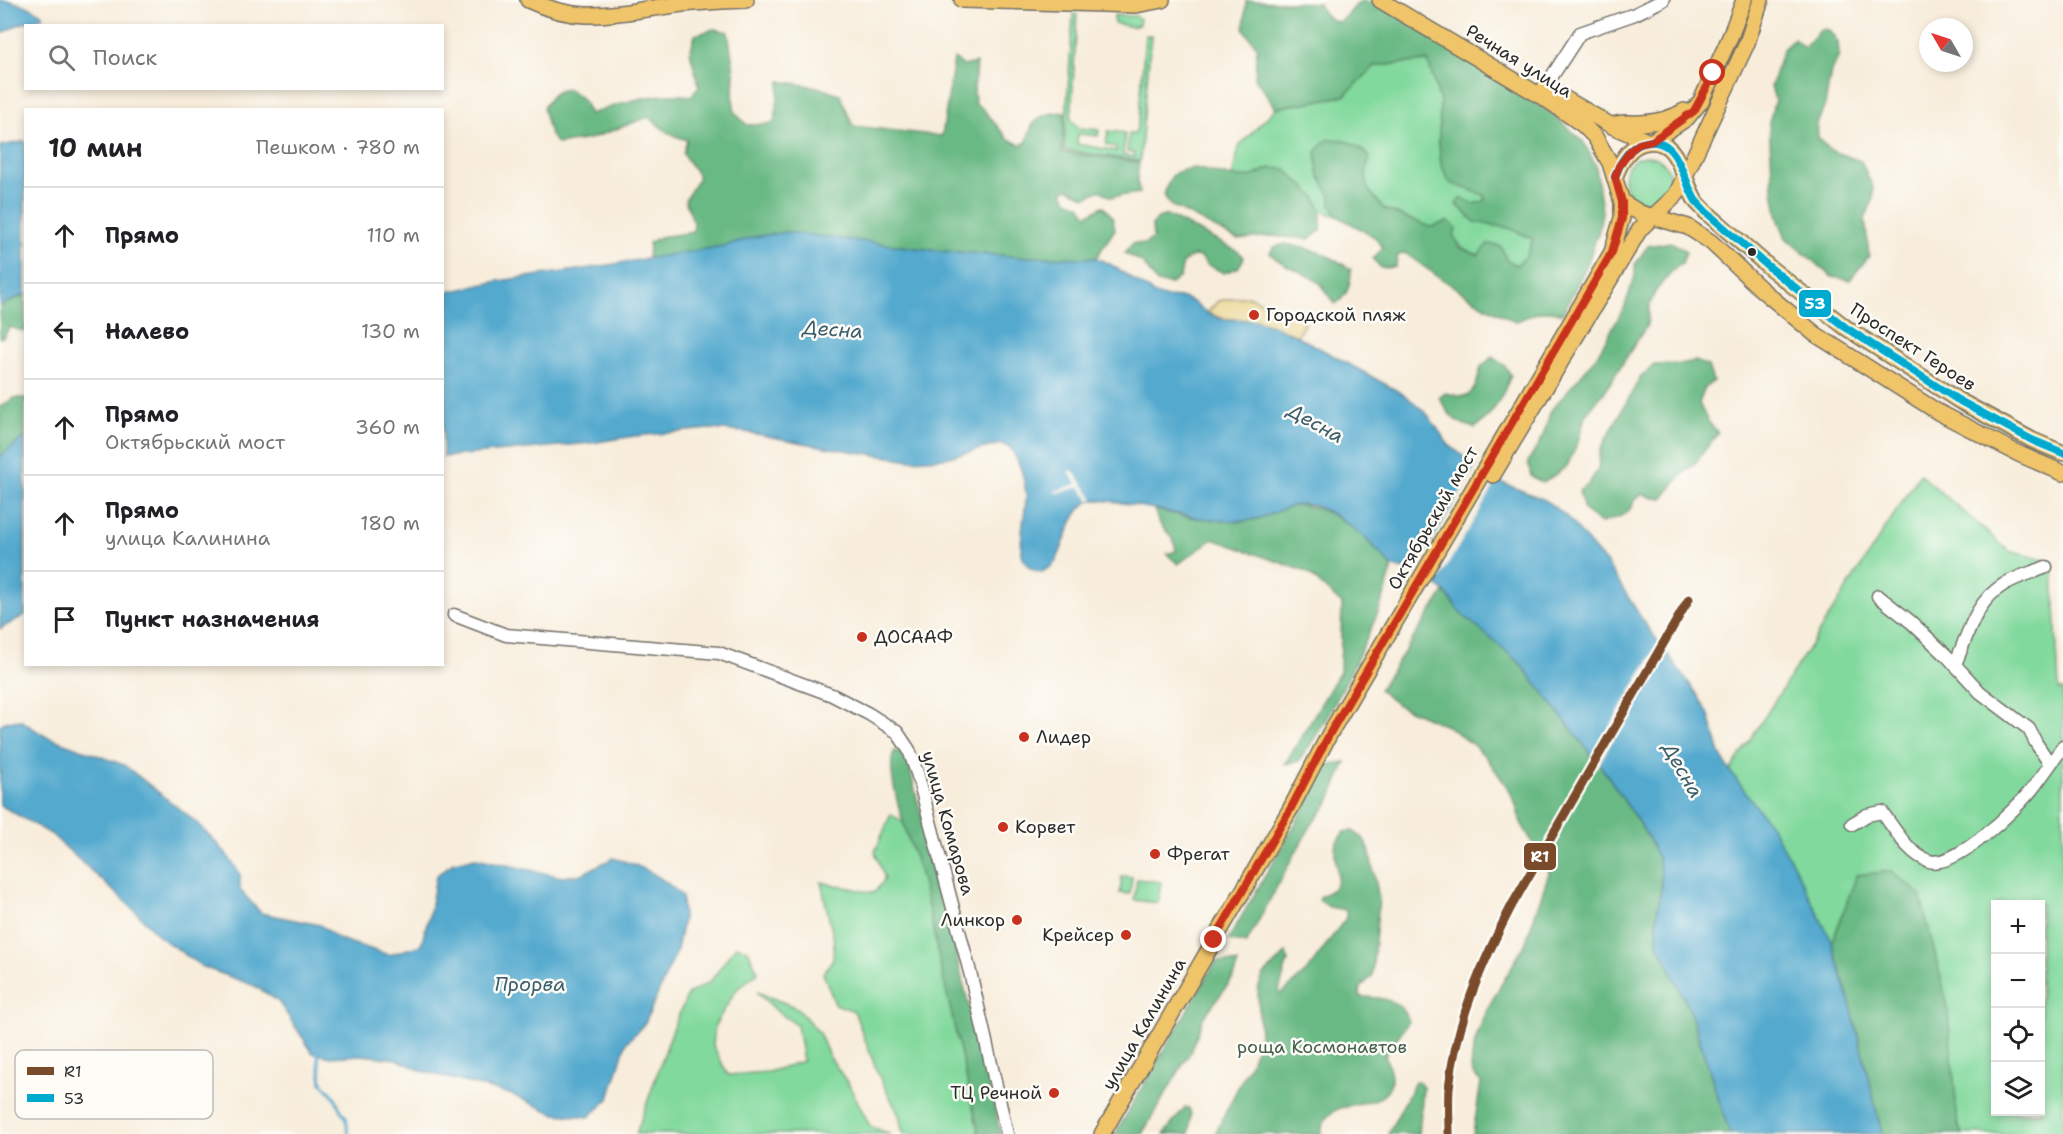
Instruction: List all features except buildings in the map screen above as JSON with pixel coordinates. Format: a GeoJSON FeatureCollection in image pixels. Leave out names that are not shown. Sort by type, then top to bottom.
{"type":"FeatureCollection","features":[{"type":"Feature","properties":{"kind":"main road"},"geometry":{"type":"LineString","coordinates":[[528,0],[553,11],[597,16],[678,4],[746,0]]}},
{"type":"Feature","properties":{"kind":"main road"},"geometry":{"type":"LineString","coordinates":[[962,0],[1136,5],[1161,0]]}},
{"type":"Feature","properties":{"kind":"main road"},"geometry":{"type":"LineString","coordinates":[[1172,0],[1177,0]]}},
{"type":"Feature","properties":{"kind":"main road","name":"Речная улица"},"geometry":{"type":"LineString","coordinates":[[1380,0],[1526,87],[1582,124],[1595,137],[1615,177]]}},
{"type":"Feature","properties":{"kind":"main road","name":"Речная улица"},"geometry":{"type":"LineString","coordinates":[[1401,0],[1566,100],[1612,126],[1650,141]]}},
{"type":"Feature","properties":{"kind":"main road"},"geometry":{"type":"LineString","coordinates":[[1574,326],[1612,252],[1622,218],[1622,202],[1615,177],[1619,166],[1631,150],[1639,144],[1650,141],[1694,111],[1715,72],[1743,0]]}},
{"type":"Feature","properties":{"kind":"main road"},"geometry":{"type":"LineString","coordinates":[[1574,326],[1640,228],[1676,195],[1747,43],[1761,0]]}},
{"type":"Feature","properties":{"kind":"main road"},"geometry":{"type":"LineString","coordinates":[[1612,126],[1619,123],[1649,123],[1679,114],[1696,101],[1709,77],[1715,72]]}},
{"type":"Feature","properties":{"kind":"main road"},"geometry":{"type":"LineString","coordinates":[[1650,141],[1662,143],[1671,148],[1684,175]]}},
{"type":"Feature","properties":{"kind":"main road","name":"Проспект Героев"},"geometry":{"type":"LineString","coordinates":[[1684,175],[1696,201],[1706,212],[1769,267],[1845,327],[1958,400],[2032,440],[2063,453]]}},
{"type":"Feature","properties":{"kind":"main road"},"geometry":{"type":"LineString","coordinates":[[1622,202],[1640,213],[1688,227],[1711,242],[1762,290],[1815,334],[1938,412],[2019,454],[2063,473]]}},
{"type":"Feature","properties":{"kind":"main road","name":"Октябрьский мост"},"geometry":{"type":"LineString","coordinates":[[1334,735],[1574,326]]}},
{"type":"Feature","properties":{"kind":"main road","name":"улица Калинина"},"geometry":{"type":"LineString","coordinates":[[1102,1134],[1334,735]]}},
{"type":"Feature","properties":{"kind":"street"},"geometry":{"type":"LineString","coordinates":[[1545,87],[1580,33],[1635,14],[1663,0]]}},
{"type":"Feature","properties":{"kind":"street"},"geometry":{"type":"LineString","coordinates":[[1955,664],[1971,622],[1986,601],[2003,585],[2046,567]]}},
{"type":"Feature","properties":{"kind":"street"},"geometry":{"type":"LineString","coordinates":[[1878,596],[1911,622],[1955,664],[1980,692],[2029,729],[2050,764]]}},
{"type":"Feature","properties":{"kind":"street","name":"улица Комарова"},"geometry":{"type":"LineString","coordinates":[[454,615],[506,635],[719,653],[832,695],[897,732],[909,750],[918,776],[971,976],[1007,1134]]}},
{"type":"Feature","properties":{"kind":"street"},"geometry":{"type":"LineString","coordinates":[[1852,824],[1867,815],[1882,812],[1915,854],[1931,862],[1948,860],[1969,847],[2010,813],[2033,788],[2063,747]]}},
{"type":"Feature","properties":{"kind":"green space"},"geometry":{"type":"Polygon","coordinates":[[[1363,0],[1381,6],[1551,113],[1583,141],[1596,166],[1602,212],[1599,230],[1587,265],[1562,314],[1544,311],[1515,322],[1471,298],[1405,253],[1397,256],[1396,267],[1381,268],[1373,259],[1383,248],[1375,237],[1337,216],[1331,205],[1331,197],[1318,173],[1316,152],[1326,140],[1333,139],[1350,142],[1370,157],[1366,172],[1367,188],[1384,209],[1431,227],[1449,221],[1456,228],[1454,237],[1459,247],[1478,255],[1488,244],[1501,246],[1506,259],[1516,265],[1526,257],[1533,239],[1509,228],[1475,222],[1456,204],[1461,197],[1473,204],[1485,201],[1484,195],[1450,183],[1441,165],[1440,102],[1428,61],[1375,66],[1344,96],[1276,108],[1255,78],[1257,47],[1244,29],[1246,1],[1319,3],[1326,15],[1338,22],[1363,0]]]}},
{"type":"Feature","properties":{"kind":"green space"},"geometry":{"type":"Polygon","coordinates":[[[1073,14],[1077,14],[1071,120],[1079,128],[1099,130],[1098,136],[1078,134],[1077,144],[1116,151],[1116,147],[1106,145],[1108,131],[1125,133],[1123,155],[1134,157],[1134,153],[1127,152],[1129,134],[1135,134],[1139,120],[1145,35],[1151,36],[1140,161],[1064,150],[1073,14]]]}},
{"type":"Feature","properties":{"kind":"green space"},"geometry":{"type":"Polygon","coordinates":[[[1114,15],[1136,16],[1140,19],[1139,25],[1132,27],[1114,23],[1114,15]]]}},
{"type":"Feature","properties":{"kind":"green space"},"geometry":{"type":"Polygon","coordinates":[[[714,29],[728,32],[734,71],[735,113],[747,125],[768,124],[775,121],[780,81],[817,87],[840,94],[853,126],[942,136],[954,59],[964,66],[976,63],[975,103],[983,109],[1007,138],[1020,145],[1027,142],[1031,127],[1039,118],[1065,112],[1062,152],[1139,162],[1137,181],[1140,193],[1111,197],[1100,190],[1086,197],[1067,188],[1063,192],[1067,200],[1080,205],[1087,215],[1103,206],[1112,216],[1115,229],[1096,258],[1023,257],[941,251],[787,232],[648,259],[649,243],[660,237],[693,232],[694,223],[685,200],[699,177],[683,154],[687,140],[670,134],[648,117],[590,139],[557,144],[550,134],[543,108],[553,94],[569,89],[583,100],[590,114],[652,96],[691,96],[699,86],[690,52],[695,35],[714,29]]]}},
{"type":"Feature","properties":{"kind":"green space"},"geometry":{"type":"Polygon","coordinates":[[[1821,29],[1829,30],[1838,42],[1839,56],[1831,71],[1825,105],[1817,124],[1818,137],[1830,150],[1861,161],[1873,188],[1873,200],[1865,219],[1869,256],[1850,280],[1832,277],[1786,238],[1778,218],[1773,191],[1769,123],[1775,100],[1771,86],[1783,49],[1794,39],[1804,48],[1821,29]]]}},
{"type":"Feature","properties":{"kind":"green space"},"geometry":{"type":"Polygon","coordinates":[[[1428,61],[1440,101],[1441,165],[1469,188],[1484,195],[1485,202],[1473,204],[1475,222],[1509,228],[1533,239],[1526,257],[1516,265],[1466,250],[1454,237],[1384,209],[1367,188],[1366,172],[1318,173],[1331,197],[1331,205],[1337,216],[1321,211],[1307,189],[1288,175],[1271,168],[1250,177],[1232,177],[1239,146],[1276,108],[1344,96],[1375,66],[1428,61]]]}},
{"type":"Feature","properties":{"kind":"green space"},"geometry":{"type":"Polygon","coordinates":[[[1647,156],[1663,163],[1670,179],[1663,195],[1647,202],[1631,195],[1624,179],[1631,163],[1647,156]]]}},
{"type":"Feature","properties":{"kind":"green space"},"geometry":{"type":"Polygon","coordinates":[[[1195,168],[1232,177],[1250,177],[1271,168],[1285,169],[1316,198],[1321,211],[1321,230],[1309,239],[1271,236],[1238,240],[1170,205],[1164,195],[1168,182],[1174,174],[1195,168]]]}},
{"type":"Feature","properties":{"kind":"green space"},"geometry":{"type":"Polygon","coordinates":[[[1167,215],[1239,252],[1244,258],[1238,268],[1224,273],[1207,265],[1201,257],[1193,256],[1183,262],[1180,277],[1171,284],[1157,283],[1143,263],[1125,253],[1133,243],[1145,244],[1153,238],[1152,225],[1158,218],[1167,215]]]}},
{"type":"Feature","properties":{"kind":"green space"},"geometry":{"type":"Polygon","coordinates":[[[1671,242],[1686,251],[1682,263],[1671,272],[1655,292],[1649,307],[1647,325],[1605,391],[1585,416],[1578,442],[1567,466],[1543,483],[1531,476],[1528,462],[1542,439],[1551,410],[1595,359],[1625,306],[1635,276],[1635,264],[1648,246],[1671,242]]]}},
{"type":"Feature","properties":{"kind":"green space"},"geometry":{"type":"Polygon","coordinates":[[[1286,244],[1320,253],[1351,270],[1348,289],[1343,298],[1335,304],[1318,282],[1281,262],[1270,253],[1274,247],[1286,244]]]}},
{"type":"Feature","properties":{"kind":"green space"},"geometry":{"type":"Polygon","coordinates":[[[24,294],[24,332],[10,327],[0,338],[0,306],[24,294]]]}},
{"type":"Feature","properties":{"kind":"green space"},"geometry":{"type":"Polygon","coordinates":[[[1492,357],[1505,366],[1511,375],[1504,391],[1482,423],[1475,428],[1462,424],[1449,414],[1439,397],[1446,393],[1468,396],[1476,386],[1481,367],[1492,357]]]}},
{"type":"Feature","properties":{"kind":"green space"},"geometry":{"type":"Polygon","coordinates":[[[1695,361],[1708,366],[1713,381],[1704,389],[1699,403],[1707,420],[1718,433],[1696,462],[1663,498],[1653,498],[1643,494],[1624,514],[1601,523],[1584,510],[1579,491],[1589,484],[1598,469],[1600,450],[1640,378],[1653,365],[1695,361]]]}},
{"type":"Feature","properties":{"kind":"green space"},"geometry":{"type":"Polygon","coordinates":[[[14,398],[24,398],[24,438],[0,456],[0,407],[14,398]]]}},
{"type":"Feature","properties":{"kind":"green space"},"geometry":{"type":"Polygon","coordinates":[[[1920,474],[2009,551],[2053,562],[2059,690],[2063,690],[2063,1134],[1962,1134],[1858,875],[1832,942],[1791,860],[1730,771],[1920,474]]]}},
{"type":"Feature","properties":{"kind":"green space"},"geometry":{"type":"Polygon","coordinates":[[[1299,505],[1326,512],[1351,527],[1363,536],[1392,567],[1376,617],[1335,702],[1299,761],[1285,764],[1340,672],[1342,604],[1307,572],[1213,539],[1178,564],[1167,554],[1176,551],[1175,544],[1158,521],[1155,510],[1188,517],[1237,522],[1258,519],[1282,508],[1299,505]]]}},
{"type":"Feature","properties":{"kind":"green space"},"geometry":{"type":"Polygon","coordinates":[[[1444,592],[1463,615],[1520,663],[1608,776],[1648,837],[1658,858],[1661,874],[1657,913],[1659,945],[1690,1011],[1730,1134],[1473,1134],[1481,1082],[1471,1069],[1473,1049],[1490,1004],[1525,944],[1549,873],[1521,823],[1508,788],[1486,757],[1449,727],[1398,705],[1379,690],[1444,592]]]}},
{"type":"Feature","properties":{"kind":"green space"},"geometry":{"type":"Polygon","coordinates":[[[895,751],[901,752],[907,758],[1001,1134],[979,1134],[927,899],[894,788],[892,760],[895,751]]]}},
{"type":"Feature","properties":{"kind":"green space"},"geometry":{"type":"Polygon","coordinates":[[[1346,762],[1328,804],[1312,824],[1246,944],[1228,940],[1328,767],[1331,764],[1346,762]]]}},
{"type":"Feature","properties":{"kind":"green space"},"geometry":{"type":"Polygon","coordinates":[[[891,814],[904,823],[927,894],[979,1134],[903,1134],[899,1115],[878,1074],[854,1011],[835,1004],[823,973],[833,959],[834,941],[821,882],[874,893],[885,879],[875,852],[891,814]]]}},
{"type":"Feature","properties":{"kind":"green space","name":"роща Космонавтов"},"geometry":{"type":"Polygon","coordinates":[[[1353,831],[1363,838],[1369,849],[1379,898],[1372,976],[1362,986],[1359,994],[1361,997],[1383,999],[1396,1004],[1402,1008],[1409,1021],[1385,1055],[1391,1075],[1388,1090],[1380,1097],[1370,1101],[1333,1111],[1325,1120],[1321,1134],[1215,1134],[1260,1039],[1258,989],[1263,976],[1286,953],[1288,960],[1279,991],[1281,994],[1307,971],[1346,918],[1346,910],[1329,907],[1319,900],[1337,882],[1335,849],[1337,842],[1344,832],[1353,831]]]}},
{"type":"Feature","properties":{"kind":"green space"},"geometry":{"type":"Polygon","coordinates":[[[1891,871],[1920,894],[1947,1002],[1958,1125],[1962,1134],[1882,1134],[1853,1014],[1832,942],[1857,875],[1891,871]]]}},
{"type":"Feature","properties":{"kind":"green space"},"geometry":{"type":"Polygon","coordinates":[[[1122,876],[1132,877],[1130,894],[1120,893],[1122,876]]]}},
{"type":"Feature","properties":{"kind":"green space"},"geometry":{"type":"Polygon","coordinates":[[[1137,879],[1161,882],[1158,903],[1134,900],[1137,879]]]}},
{"type":"Feature","properties":{"kind":"green space"},"geometry":{"type":"Polygon","coordinates":[[[736,946],[748,950],[758,972],[736,990],[715,1025],[713,1045],[728,1075],[768,1072],[803,1061],[797,1025],[779,1013],[757,992],[797,1008],[819,1033],[829,1056],[849,1085],[870,1126],[890,1134],[636,1134],[674,1026],[688,994],[710,982],[736,946]]]}},
{"type":"Feature","properties":{"kind":"green space","name":"роща Космонавтов"},"geometry":{"type":"Polygon","coordinates":[[[1216,961],[1238,963],[1233,978],[1203,1018],[1192,1049],[1142,1134],[1115,1134],[1216,961]]]}},
{"type":"Feature","properties":{"kind":"green space","name":"роща Космонавтов"},"geometry":{"type":"Polygon","coordinates":[[[1415,1082],[1419,1082],[1423,1088],[1419,1134],[1388,1134],[1415,1082]]]}},
{"type":"Feature","properties":{"kind":"green space"},"geometry":{"type":"Polygon","coordinates":[[[1185,1107],[1189,1108],[1191,1115],[1189,1134],[1164,1134],[1185,1107]]]}},
{"type":"Feature","properties":{"kind":"sand","name":"Городской пляж"},"geometry":{"type":"Polygon","coordinates":[[[1247,296],[1301,317],[1304,324],[1297,336],[1266,323],[1219,317],[1207,313],[1218,301],[1247,296]]]}},
{"type":"Feature","properties":{"kind":"water"},"geometry":{"type":"Polygon","coordinates":[[[0,0],[27,6],[42,14],[42,18],[17,25],[0,35],[0,0]]]}},
{"type":"Feature","properties":{"kind":"water"},"geometry":{"type":"Polygon","coordinates":[[[24,141],[24,294],[0,306],[0,146],[24,141]]]}},
{"type":"Feature","properties":{"kind":"water","name":"Десна"},"geometry":{"type":"Polygon","coordinates":[[[787,232],[941,251],[1023,257],[1096,258],[1110,264],[1155,294],[1184,298],[1221,319],[1255,320],[1272,325],[1358,369],[1415,403],[1428,415],[1448,444],[1483,472],[1545,500],[1567,517],[1607,564],[1646,625],[1697,694],[1709,715],[1720,754],[1771,826],[1791,860],[1832,942],[1853,1014],[1882,1134],[1730,1134],[1690,1011],[1659,945],[1657,913],[1661,874],[1658,858],[1648,837],[1608,776],[1520,663],[1463,615],[1444,591],[1406,569],[1392,567],[1358,532],[1339,518],[1318,507],[1302,504],[1256,519],[1231,521],[1212,520],[1108,501],[1089,501],[1073,520],[1056,561],[1042,572],[1031,569],[1025,562],[1021,541],[1026,505],[1024,482],[1019,464],[1010,447],[1001,444],[945,458],[910,460],[745,432],[710,429],[444,457],[444,293],[498,281],[723,246],[754,237],[787,232]]]}},
{"type":"Feature","properties":{"kind":"water"},"geometry":{"type":"Polygon","coordinates":[[[24,438],[24,616],[0,629],[0,456],[24,438]]]}},
{"type":"Feature","properties":{"kind":"water","name":"Прорва"},"geometry":{"type":"Polygon","coordinates":[[[20,720],[45,736],[124,765],[196,822],[225,852],[240,874],[240,890],[261,913],[320,925],[339,939],[389,955],[421,945],[436,876],[454,862],[476,858],[562,877],[582,874],[613,858],[642,868],[666,882],[682,896],[683,920],[677,950],[645,1023],[626,1043],[609,1099],[589,1117],[555,1114],[510,1094],[422,1071],[396,1059],[361,1055],[331,1057],[313,1053],[278,1001],[255,986],[203,967],[161,938],[131,907],[51,834],[0,805],[0,725],[20,720]]]}},
{"type":"Feature","properties":{"kind":"pier"},"geometry":{"type":"Polygon","coordinates":[[[1477,464],[1499,478],[1434,588],[1412,575],[1477,464]]]}},
{"type":"Feature","properties":{"kind":"pier"},"geometry":{"type":"Polygon","coordinates":[[[1072,470],[1094,499],[1090,500],[1080,487],[1056,493],[1055,491],[1077,484],[1069,472],[1072,470]]]}},
{"type":"Feature","properties":{"kind":"pier"},"geometry":{"type":"Polygon","coordinates":[[[1661,640],[1666,648],[1597,767],[1591,759],[1661,640]]]}},
{"type":"Feature","properties":{"kind":"waterway"},"geometry":{"type":"LineString","coordinates":[[318,1054],[322,1083],[335,1097],[346,1117],[348,1134]]}},
{"type":"Feature","properties":{"kind":"transit line","name":"53"},"geometry":{"type":"LineString","coordinates":[[1615,177],[1622,161],[1633,148],[1643,143],[1655,142],[1664,145],[1678,160],[1691,192],[1706,212],[1769,267],[1845,327],[1958,400],[2032,440],[2063,453]]}},
{"type":"Feature","properties":{"kind":"transit line","name":"R1"},"geometry":{"type":"LineString","coordinates":[[1449,1134],[1449,1088],[1452,1063],[1464,1016],[1490,949],[1512,905],[1689,599]]}},
{"type":"Feature","properties":{"kind":"place","name":"Городской пляж"},"geometry":{"type":"Point","coordinates":[1254,315]}},
{"type":"Feature","properties":{"kind":"place","name":"ДОСААФ"},"geometry":{"type":"Point","coordinates":[862,637]}},
{"type":"Feature","properties":{"kind":"place","name":"Лидер"},"geometry":{"type":"Point","coordinates":[1024,737]}},
{"type":"Feature","properties":{"kind":"place","name":"Корвет"},"geometry":{"type":"Point","coordinates":[1003,827]}},
{"type":"Feature","properties":{"kind":"place","name":"Фрегат"},"geometry":{"type":"Point","coordinates":[1155,854]}},
{"type":"Feature","properties":{"kind":"place","name":"Линкор"},"geometry":{"type":"Point","coordinates":[1017,920]}},
{"type":"Feature","properties":{"kind":"place","name":"Крейсер"},"geometry":{"type":"Point","coordinates":[1126,935]}},
{"type":"Feature","properties":{"kind":"place","name":"ТЦ Речной"},"geometry":{"type":"Point","coordinates":[1054,1093]}},
{"type":"Feature","properties":{"kind":"route"},"geometry":{"type":"LineString","coordinates":[[1214,940],[1291,808],[1330,733],[1612,252],[1622,218],[1622,202],[1615,177],[1619,166],[1631,150],[1639,144],[1652,141],[1694,111],[1715,72],[1713,73]]}}]}
